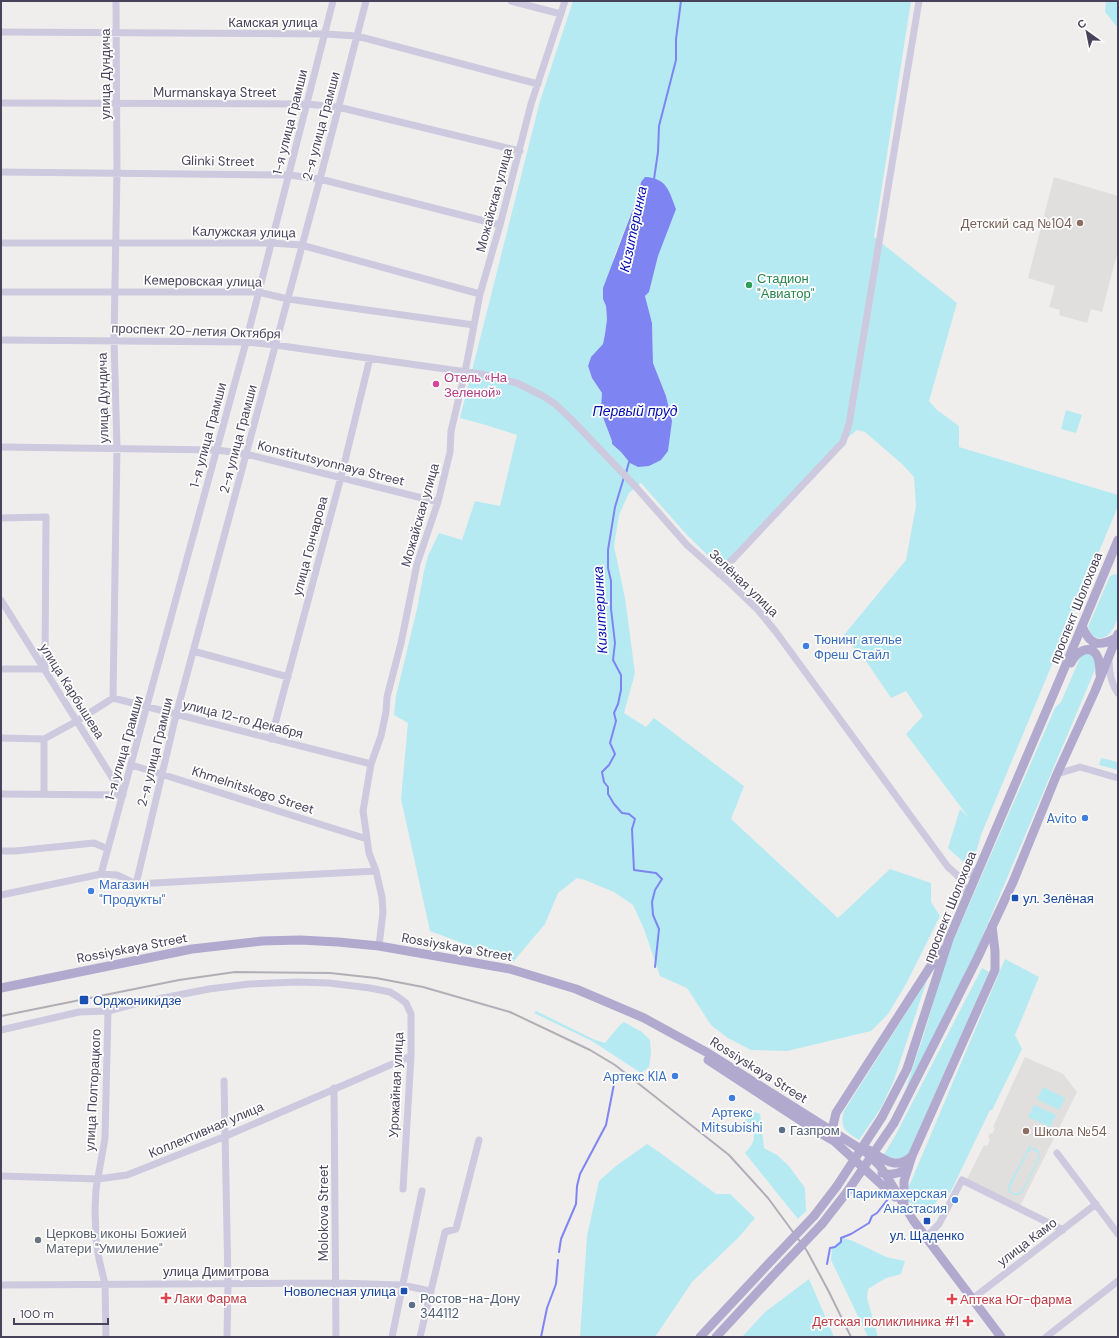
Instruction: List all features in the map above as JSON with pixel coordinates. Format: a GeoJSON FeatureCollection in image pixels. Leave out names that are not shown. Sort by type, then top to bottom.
{"type":"FeatureCollection","features":[{"type":"Feature","properties":{"kind":"main road","name":"проспект Шолохова"},"geometry":{"type":"LineString","coordinates":[[700,1337],[814,1216],[837,1186],[882,1117],[907,1069],[948,939],[1060,681],[1118,540]]}},
{"type":"Feature","properties":{"kind":"main road"},"geometry":{"type":"LineString","coordinates":[[1082,626],[1085,634],[1094,644],[1102,644],[1117,636]]}},
{"type":"Feature","properties":{"kind":"main road"},"geometry":{"type":"LineString","coordinates":[[716,1337],[822,1224],[847,1192],[894,1124],[1013,882],[1057,774],[1095,691],[1117,636]]}},
{"type":"Feature","properties":{"kind":"main road"},"geometry":{"type":"LineString","coordinates":[[1060,681],[1065,676],[1074,656],[1082,650],[1091,650],[1096,654],[1100,662],[1100,677]]}},
{"type":"Feature","properties":{"kind":"main road"},"geometry":{"type":"LineString","coordinates":[[904,1206],[904,1181],[912,1156],[995,970],[995,952],[992,926]]}},
{"type":"Feature","properties":{"kind":"main road"},"geometry":{"type":"LineString","coordinates":[[834,1141],[832,1130],[836,1112],[948,939]]}},
{"type":"Feature","properties":{"kind":"main road","name":"Rossiyskaya Street"},"geometry":{"type":"LineString","coordinates":[[1,988],[192,949],[262,941],[307,940],[379,946],[510,969],[590,994],[644,1018],[708,1053],[867,1153],[879,1165],[886,1175],[904,1206]]}},
{"type":"Feature","properties":{"kind":"main road","name":"Rossiyskaya Street"},"geometry":{"type":"LineString","coordinates":[[1,994],[193,955],[262,947],[300,946],[378,952],[508,975],[581,997],[636,1021],[705,1058],[834,1141],[860,1164]]}},
{"type":"Feature","properties":{"kind":"main road"},"geometry":{"type":"LineString","coordinates":[[836,1112],[836,1123],[840,1130],[889,1162],[901,1164],[907,1162],[912,1156]]}},
{"type":"Feature","properties":{"kind":"main road"},"geometry":{"type":"LineString","coordinates":[[810,1116],[819,1118],[836,1112]]}},
{"type":"Feature","properties":{"kind":"main road"},"geometry":{"type":"LineString","coordinates":[[860,1164],[886,1175],[898,1173],[908,1169]]}},
{"type":"Feature","properties":{"kind":"main road"},"geometry":{"type":"LineString","coordinates":[[860,1164],[904,1206],[1001,1337]]}},
{"type":"Feature","properties":{"kind":"street","name":"улица Дундича"},"geometry":{"type":"LineString","coordinates":[[113,698],[116,448],[114,340],[117,172],[116,1]]}},
{"type":"Feature","properties":{"kind":"street","name":"1-я улица Грамши"},"geometry":{"type":"LineString","coordinates":[[101,874],[246,342],[306,104],[334,1]]}},
{"type":"Feature","properties":{"kind":"street","name":"2-я улица Грамши"},"geometry":{"type":"LineString","coordinates":[[136,884],[176,715],[320,179],[366,1]]}},
{"type":"Feature","properties":{"kind":"street"},"geometry":{"type":"LineString","coordinates":[[511,1],[561,14]]}},
{"type":"Feature","properties":{"kind":"street","name":"Можайская улица"},"geometry":{"type":"LineString","coordinates":[[379,946],[383,912],[382,897],[376,871],[368,853],[363,811],[371,764],[386,712],[387,697],[401,643],[417,564],[438,502],[450,452],[451,431],[480,294],[520,151],[531,104],[565,1]]}},
{"type":"Feature","properties":{"kind":"street"},"geometry":{"type":"LineString","coordinates":[[719,574],[843,442],[850,419],[919,1]]}},
{"type":"Feature","properties":{"kind":"street","name":"Камская улица"},"geometry":{"type":"LineString","coordinates":[[1,32],[326,34],[357,36],[538,84]]}},
{"type":"Feature","properties":{"kind":"street","name":"Murmanskaya Street"},"geometry":{"type":"LineString","coordinates":[[1,103],[306,104],[338,107],[520,151]]}},
{"type":"Feature","properties":{"kind":"street","name":"Glinki Street"},"geometry":{"type":"LineString","coordinates":[[1,172],[117,172],[289,175],[320,179],[500,225]]}},
{"type":"Feature","properties":{"kind":"street","name":"Калужская улица"},"geometry":{"type":"LineString","coordinates":[[1,243],[271,243],[302,245],[480,294]]}},
{"type":"Feature","properties":{"kind":"street","name":"Кемеровская улица"},"geometry":{"type":"LineString","coordinates":[[1,292],[258,292],[288,299],[474,324]]}},
{"type":"Feature","properties":{"kind":"street","name":"проспект 20-летия Октября"},"geometry":{"type":"LineString","coordinates":[[1,340],[246,342],[463,371]]}},
{"type":"Feature","properties":{"kind":"street","name":"улица Гончарова"},"geometry":{"type":"LineString","coordinates":[[271,739],[341,477],[370,358]]}},
{"type":"Feature","properties":{"kind":"street","name":"Зелёная улица"},"geometry":{"type":"LineString","coordinates":[[463,371],[492,376],[517,383],[555,404],[571,418],[635,486],[687,545],[758,610],[948,867],[957,875],[966,888],[967,896]]}},
{"type":"Feature","properties":{"kind":"street","name":"Konstitutsyonnaya Street"},"geometry":{"type":"LineString","coordinates":[[1,447],[217,450],[246,454],[438,502]]}},
{"type":"Feature","properties":{"kind":"street"},"geometry":{"type":"LineString","coordinates":[[1,518],[46,517],[45,669],[1,669]]}},
{"type":"Feature","properties":{"kind":"street","name":"улица Карбышева"},"geometry":{"type":"LineString","coordinates":[[1,600],[123,795]]}},
{"type":"Feature","properties":{"kind":"street"},"geometry":{"type":"LineString","coordinates":[[193,651],[288,677]]}},
{"type":"Feature","properties":{"kind":"street"},"geometry":{"type":"LineString","coordinates":[[1110,654],[1109,668],[1118,693]]}},
{"type":"Feature","properties":{"kind":"street"},"geometry":{"type":"LineString","coordinates":[[1,738],[44,739],[78,721],[113,698]]}},
{"type":"Feature","properties":{"kind":"street","name":"улица 12-го Декабря"},"geometry":{"type":"LineString","coordinates":[[113,698],[371,764]]}},
{"type":"Feature","properties":{"kind":"street"},"geometry":{"type":"LineString","coordinates":[[44,739],[44,794]]}},
{"type":"Feature","properties":{"kind":"street","name":"Khmelnitskogo Street"},"geometry":{"type":"LineString","coordinates":[[131,765],[367,839]]}},
{"type":"Feature","properties":{"kind":"street"},"geometry":{"type":"LineString","coordinates":[[1057,774],[1080,767],[1118,778]]}},
{"type":"Feature","properties":{"kind":"street"},"geometry":{"type":"LineString","coordinates":[[1,794],[123,795]]}},
{"type":"Feature","properties":{"kind":"street"},"geometry":{"type":"LineString","coordinates":[[1,851],[94,843],[108,849]]}},
{"type":"Feature","properties":{"kind":"street"},"geometry":{"type":"LineString","coordinates":[[957,875],[965,877],[969,876],[979,868]]}},
{"type":"Feature","properties":{"kind":"street"},"geometry":{"type":"LineString","coordinates":[[1,895],[101,874],[117,875],[136,884],[376,871]]}},
{"type":"Feature","properties":{"kind":"street","name":"Урожайная улица"},"geometry":{"type":"LineString","coordinates":[[108,1011],[142,1002],[209,989],[249,984],[297,982],[329,983],[370,988],[390,992],[398,996],[406,1004],[411,1014],[403,1189]]}},
{"type":"Feature","properties":{"kind":"street"},"geometry":{"type":"LineString","coordinates":[[1,1030],[79,1012],[108,1011]]}},
{"type":"Feature","properties":{"kind":"street","name":"улица Полторацкого"},"geometry":{"type":"LineString","coordinates":[[106,1337],[105,1284],[96,1238],[95,1210],[98,1179],[105,1138],[108,1011]]}},
{"type":"Feature","properties":{"kind":"street","name":"Коллективная улица"},"geometry":{"type":"LineString","coordinates":[[1,1176],[98,1179],[127,1175],[226,1136],[410,1056]]}},
{"type":"Feature","properties":{"kind":"street"},"geometry":{"type":"LineString","coordinates":[[224,1082],[228,1283],[227,1337]]}},
{"type":"Feature","properties":{"kind":"street","name":"Molokova Street"},"geometry":{"type":"LineString","coordinates":[[334,1088],[336,1337]]}},
{"type":"Feature","properties":{"kind":"street"},"geometry":{"type":"LineString","coordinates":[[420,1337],[445,1232],[456,1229],[479,1140]]}},
{"type":"Feature","properties":{"kind":"street"},"geometry":{"type":"LineString","coordinates":[[1057,1153],[1118,1234]]}},
{"type":"Feature","properties":{"kind":"street"},"geometry":{"type":"LineString","coordinates":[[926,1237],[939,1224],[962,1180],[1064,1230]]}},
{"type":"Feature","properties":{"kind":"street"},"geometry":{"type":"LineString","coordinates":[[392,1337],[422,1191]]}},
{"type":"Feature","properties":{"kind":"street","name":"улица Камо"},"geometry":{"type":"LineString","coordinates":[[972,1299],[1096,1204]]}},
{"type":"Feature","properties":{"kind":"street"},"geometry":{"type":"LineString","coordinates":[[1046,1337],[1118,1281]]}},
{"type":"Feature","properties":{"kind":"street","name":"улица Димитрова"},"geometry":{"type":"LineString","coordinates":[[1,1285],[336,1283],[402,1285],[430,1291]]}},
{"type":"Feature","properties":{"kind":"shaded area"},"geometry":{"type":"Polygon","coordinates":[[[573,1],[911,1],[874,237],[957,303],[929,401],[937,410],[959,426],[959,447],[1118,495],[1118,506],[981,835],[974,859],[969,867],[948,848],[960,809],[969,818],[906,734],[923,716],[906,691],[891,698],[866,661],[843,636],[906,560],[916,506],[914,477],[902,464],[865,432],[857,430],[847,438],[723,570],[687,535],[641,483],[629,493],[619,515],[614,546],[625,598],[635,673],[624,713],[646,727],[654,718],[744,786],[731,819],[838,918],[890,869],[931,883],[931,902],[940,916],[906,984],[888,1014],[871,1031],[787,1051],[751,1050],[728,1038],[711,1025],[687,988],[660,976],[644,929],[633,905],[614,892],[577,878],[558,893],[545,924],[513,962],[430,931],[401,799],[408,723],[394,715],[396,696],[417,609],[424,571],[428,556],[439,533],[462,540],[475,501],[500,506],[517,435],[460,418],[540,101],[573,1]],[[641,182],[638,196],[615,254],[603,299],[606,306],[607,319],[603,344],[591,357],[588,366],[592,378],[602,393],[601,407],[612,444],[630,463],[672,421],[666,396],[653,363],[652,323],[645,296],[649,291],[658,256],[641,182]]]}},
{"type":"Feature","properties":{"kind":"shaded area"},"geometry":{"type":"Polygon","coordinates":[[[1106,1],[1118,1],[1118,28],[1105,12],[1106,1]]]}},
{"type":"Feature","properties":{"kind":"shaded area","name":"Детский сад №104"},"geometry":{"type":"Polygon","coordinates":[[[1054,177],[1118,196],[1118,250],[1102,312],[1091,309],[1087,323],[1059,315],[1060,310],[1049,307],[1055,286],[1028,278],[1054,177]]]}},
{"type":"Feature","properties":{"kind":"shaded area"},"geometry":{"type":"Polygon","coordinates":[[[1066,410],[1082,415],[1076,433],[1061,429],[1066,410]]]}},
{"type":"Feature","properties":{"kind":"shaded area"},"geometry":{"type":"Polygon","coordinates":[[[1115,574],[1118,575],[1117,618],[1109,634],[1102,638],[1098,638],[1092,634],[1088,627],[1110,576],[1115,574]]]}},
{"type":"Feature","properties":{"kind":"shaded area"},"geometry":{"type":"Polygon","coordinates":[[[1088,653],[1095,661],[1094,672],[961,987],[903,1097],[925,1031],[947,955],[1055,708],[1061,702],[1080,658],[1083,654],[1088,653]]]}},
{"type":"Feature","properties":{"kind":"shaded area"},"geometry":{"type":"Polygon","coordinates":[[[1101,758],[1118,762],[1118,770],[1099,765],[1101,758]]]}},
{"type":"Feature","properties":{"kind":"shaded area"},"geometry":{"type":"Polygon","coordinates":[[[1005,959],[1039,977],[1015,1035],[1022,1049],[992,1110],[990,1110],[950,1193],[941,1191],[931,1214],[907,1201],[907,1191],[1005,959]]]}},
{"type":"Feature","properties":{"kind":"shaded area"},"geometry":{"type":"Polygon","coordinates":[[[982,968],[989,972],[908,1154],[902,1158],[883,1156],[894,1138],[982,968]]]}},
{"type":"Feature","properties":{"kind":"shaded area"},"geometry":{"type":"Polygon","coordinates":[[[927,980],[894,1080],[881,1108],[859,1140],[847,1132],[843,1126],[842,1122],[844,1111],[927,980]]]}},
{"type":"Feature","properties":{"kind":"shaded area"},"geometry":{"type":"Polygon","coordinates":[[[536,1011],[595,1040],[605,1043],[624,1022],[642,1032],[650,1040],[651,1054],[649,1067],[641,1073],[592,1041],[534,1013],[536,1011]]]}},
{"type":"Feature","properties":{"kind":"shaded area","name":"Школа №54"},"geometry":{"type":"Polygon","coordinates":[[[1025,1057],[1063,1074],[1077,1092],[1020,1206],[967,1179],[984,1145],[987,1146],[990,1139],[988,1137],[990,1133],[992,1134],[995,1128],[993,1127],[1025,1057]]]}},
{"type":"Feature","properties":{"kind":"shaded area"},"geometry":{"type":"Polygon","coordinates":[[[1043,1087],[1065,1098],[1059,1110],[1037,1099],[1043,1087]]]}},
{"type":"Feature","properties":{"kind":"shaded area"},"geometry":{"type":"Polygon","coordinates":[[[1034,1105],[1056,1115],[1050,1127],[1028,1117],[1034,1105]]]}},
{"type":"Feature","properties":{"kind":"shaded area"},"geometry":{"type":"Polygon","coordinates":[[[752,1111],[760,1114],[764,1148],[777,1155],[789,1166],[805,1188],[806,1211],[798,1219],[745,1153],[754,1139],[753,1132],[745,1118],[752,1111]]]}},
{"type":"Feature","properties":{"kind":"shaded area"},"geometry":{"type":"Polygon","coordinates":[[[647,1144],[716,1194],[730,1194],[755,1218],[739,1237],[692,1282],[655,1337],[580,1337],[587,1236],[599,1181],[616,1166],[647,1144]]]}},
{"type":"Feature","properties":{"kind":"shaded area"},"geometry":{"type":"Polygon","coordinates":[[[1030,1145],[1030,1149],[1035,1148],[1039,1151],[1040,1158],[1022,1193],[1019,1195],[1013,1195],[1009,1192],[1008,1186],[1030,1145]],[[1032,1150],[1028,1152],[1010,1187],[1014,1194],[1021,1192],[1039,1157],[1038,1152],[1032,1150]]]}},
{"type":"Feature","properties":{"kind":"shaded area"},"geometry":{"type":"Polygon","coordinates":[[[843,1238],[853,1241],[886,1257],[905,1261],[901,1274],[886,1278],[868,1289],[867,1298],[878,1337],[868,1337],[831,1260],[832,1248],[843,1238]]]}},
{"type":"Feature","properties":{"kind":"shaded area"},"geometry":{"type":"Polygon","coordinates":[[[809,1279],[834,1337],[742,1337],[765,1312],[809,1279]]]}},
{"type":"Feature","properties":{"kind":"water","name":"Первый пруд"},"geometry":{"type":"Polygon","coordinates":[[[645,177],[658,180],[663,183],[669,191],[676,209],[658,256],[649,292],[645,296],[652,323],[653,363],[666,396],[672,421],[668,451],[661,460],[649,466],[638,467],[630,463],[612,444],[601,407],[602,393],[592,378],[588,366],[591,357],[603,344],[605,334],[607,319],[606,306],[603,299],[603,288],[638,196],[641,182],[645,177]]]}},
{"type":"Feature","properties":{"kind":"waterway","name":"Кизитеринка"},"geometry":{"type":"LineString","coordinates":[[654,179],[658,152],[659,126],[676,60],[676,39],[681,1]]}},
{"type":"Feature","properties":{"kind":"waterway"},"geometry":{"type":"LineString","coordinates":[[626,473],[629,462]]}},
{"type":"Feature","properties":{"kind":"waterway","name":"Кизитеринка"},"geometry":{"type":"LineString","coordinates":[[624,477],[615,507],[608,550],[608,568],[611,581],[611,609],[615,643],[613,660],[621,675],[621,690],[618,704],[614,713],[616,721],[610,743],[615,754],[609,765],[602,772],[604,782],[608,787],[608,794],[614,804],[622,813],[629,814],[635,819],[632,829],[634,870],[656,873],[662,879],[655,890],[652,902],[653,915],[659,929],[655,967]]}},
{"type":"Feature","properties":{"kind":"waterway","name":"Кизитеринка"},"geometry":{"type":"LineString","coordinates":[[559,1252],[561,1239],[576,1204],[577,1186],[580,1174],[606,1125],[614,1084]]}},
{"type":"Feature","properties":{"kind":"waterway"},"geometry":{"type":"LineString","coordinates":[[827,1264],[830,1248],[835,1247],[841,1242],[841,1238],[869,1223],[872,1216],[877,1213],[888,1199]]}},
{"type":"Feature","properties":{"kind":"waterway","name":"Кизитеринка"},"geometry":{"type":"LineString","coordinates":[[541,1337],[547,1308],[556,1284],[558,1260]]}},
{"type":"Feature","properties":{"kind":"railway"},"geometry":{"type":"LineString","coordinates":[[1,1016],[179,980],[235,972],[330,973],[376,978],[423,987],[510,1012],[590,1050],[615,1065],[729,1155],[768,1198],[807,1251],[851,1337]]}},
{"type":"Feature","properties":{"kind":"place","name":"Детский сад №104"},"geometry":{"type":"Point","coordinates":[1080,223]}},
{"type":"Feature","properties":{"kind":"place","name":"Стадион \"Авиатор\""},"geometry":{"type":"Point","coordinates":[749,285]}},
{"type":"Feature","properties":{"kind":"place","name":"Отель «На Зеленой»"},"geometry":{"type":"Point","coordinates":[436,384]}},
{"type":"Feature","properties":{"kind":"place","name":"Тюнинг ателье Фреш Стайл"},"geometry":{"type":"Point","coordinates":[806,646]}},
{"type":"Feature","properties":{"kind":"place","name":"Avito"},"geometry":{"type":"Point","coordinates":[1085,818]}},
{"type":"Feature","properties":{"kind":"place","name":"Магазин \"Продукты\""},"geometry":{"type":"Point","coordinates":[91,891]}},
{"type":"Feature","properties":{"kind":"place","name":"ул. Зелёная"},"geometry":{"type":"Point","coordinates":[1015,898]}},
{"type":"Feature","properties":{"kind":"place","name":"Орджоникидзе"},"geometry":{"type":"Point","coordinates":[84,1000]}},
{"type":"Feature","properties":{"kind":"place","name":"Артекс KIA"},"geometry":{"type":"Point","coordinates":[675,1076]}},
{"type":"Feature","properties":{"kind":"place","name":"Артекс Mitsubishi"},"geometry":{"type":"Point","coordinates":[732,1098]}},
{"type":"Feature","properties":{"kind":"place","name":"Газпром"},"geometry":{"type":"Point","coordinates":[782,1130]}},
{"type":"Feature","properties":{"kind":"place","name":"Школа №54"},"geometry":{"type":"Point","coordinates":[1026,1131]}},
{"type":"Feature","properties":{"kind":"place","name":"Парикмахерская Анастасия"},"geometry":{"type":"Point","coordinates":[955,1200]}},
{"type":"Feature","properties":{"kind":"place","name":"ул. Щаденко"},"geometry":{"type":"Point","coordinates":[927,1221]}},
{"type":"Feature","properties":{"kind":"place","name":"Церковь иконы Божией Матери \"Умиление\""},"geometry":{"type":"Point","coordinates":[38,1240]}},
{"type":"Feature","properties":{"kind":"place","name":"Новолесная улица"},"geometry":{"type":"Point","coordinates":[404,1291]}},
{"type":"Feature","properties":{"kind":"place","name":"Лаки Фарма"},"geometry":{"type":"Point","coordinates":[166,1298]}},
{"type":"Feature","properties":{"kind":"place","name":"Аптека Юг-фарма"},"geometry":{"type":"Point","coordinates":[952,1299]}},
{"type":"Feature","properties":{"kind":"place","name":"Ростов-на-Дону 344112"},"geometry":{"type":"Point","coordinates":[412,1305]}},
{"type":"Feature","properties":{"kind":"place","name":"Детская поликлиника #1"},"geometry":{"type":"Point","coordinates":[968,1321]}}]}
